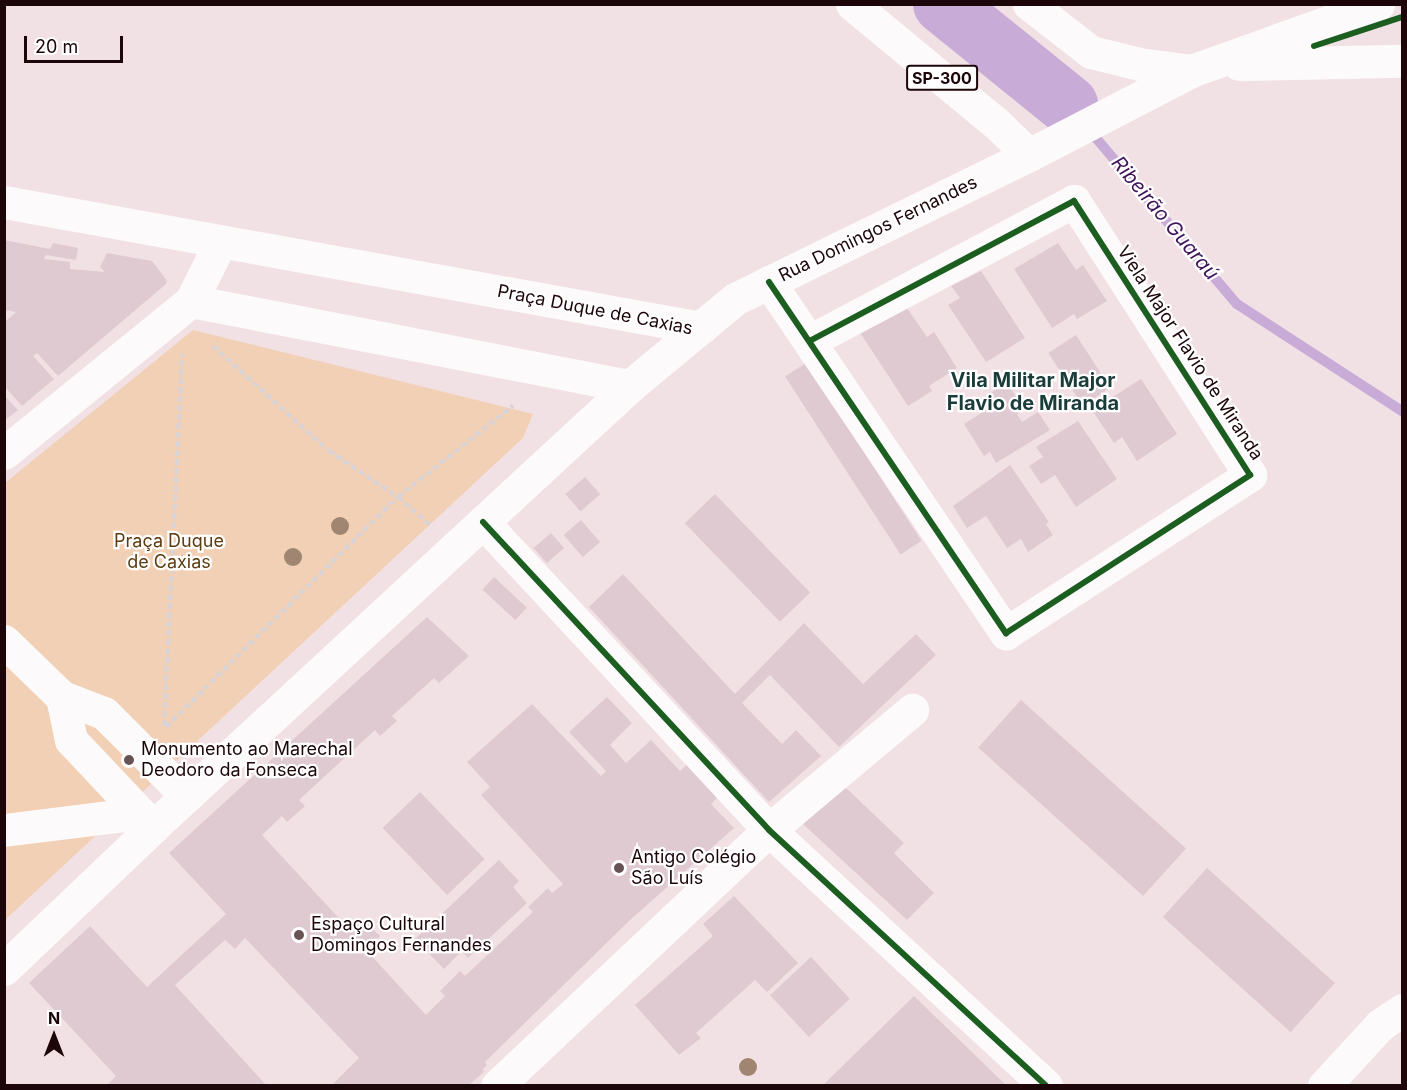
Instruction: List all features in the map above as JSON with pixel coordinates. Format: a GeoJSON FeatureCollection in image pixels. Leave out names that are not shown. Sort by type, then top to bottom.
{"type":"FeatureCollection","features":[{"type":"Feature","properties":{"kind":"street","name":"SP-300"},"geometry":{"type":"LineString","coordinates":[[852,4],[996,123],[1029,155]]}},
{"type":"Feature","properties":{"kind":"street"},"geometry":{"type":"LineString","coordinates":[[1029,4],[1091,52],[1112,74],[1117,99],[1110,113]]}},
{"type":"Feature","properties":{"kind":"street","name":"Rua Domingos Fernandes"},"geometry":{"type":"LineString","coordinates":[[701,327],[735,299],[1029,155],[1200,68],[1331,13],[1378,4]]}},
{"type":"Feature","properties":{"kind":"street"},"geometry":{"type":"LineString","coordinates":[[1091,52],[1162,69],[1327,60],[1402,61]]}},
{"type":"Feature","properties":{"kind":"street","name":"Viela Major Flavio de Miranda"},"geometry":{"type":"LineString","coordinates":[[769,282],[1006,633],[1250,474],[1074,201],[810,341]]}},
{"type":"Feature","properties":{"kind":"street","name":"Praça Duque de Caxias"},"geometry":{"type":"LineString","coordinates":[[4,202],[701,327]]}},
{"type":"Feature","properties":{"kind":"street"},"geometry":{"type":"LineString","coordinates":[[4,453],[183,308],[221,241]]}},
{"type":"Feature","properties":{"kind":"street"},"geometry":{"type":"LineString","coordinates":[[183,308],[630,386]]}},
{"type":"Feature","properties":{"kind":"street","name":"Praça Duque de Caxias"},"geometry":{"type":"LineString","coordinates":[[4,969],[146,820],[187,796],[630,386],[701,327]]}},
{"type":"Feature","properties":{"kind":"street"},"geometry":{"type":"LineString","coordinates":[[483,522],[769,830],[1046,1086]]}},
{"type":"Feature","properties":{"kind":"street"},"geometry":{"type":"LineString","coordinates":[[4,641],[62,698],[104,713],[187,796]]}},
{"type":"Feature","properties":{"kind":"street"},"geometry":{"type":"LineString","coordinates":[[62,698],[71,740],[146,820]]}},
{"type":"Feature","properties":{"kind":"street"},"geometry":{"type":"LineString","coordinates":[[497,1086],[769,830],[912,710]]}},
{"type":"Feature","properties":{"kind":"street"},"geometry":{"type":"LineString","coordinates":[[4,830],[146,820]]}},
{"type":"Feature","properties":{"kind":"street"},"geometry":{"type":"LineString","coordinates":[[1324,1086],[1380,1025],[1402,1010]]}},
{"type":"Feature","properties":{"kind":"path"},"geometry":{"type":"LineString","coordinates":[[183,308],[164,728],[398,496],[513,406]]}},
{"type":"Feature","properties":{"kind":"path"},"geometry":{"type":"LineString","coordinates":[[213,346],[329,451],[398,496],[455,548]]}},
{"type":"Feature","properties":{"kind":"green space","name":"Praça Duque de Caxias"},"geometry":{"type":"Polygon","coordinates":[[[193,330],[533,414],[523,438],[5,920],[5,483],[193,330]]]}},
{"type":"Feature","properties":{"kind":"building"},"geometry":{"type":"Polygon","coordinates":[[[4,240],[50,249],[53,243],[78,248],[76,260],[46,255],[44,259],[70,262],[70,269],[105,272],[100,267],[107,253],[152,261],[167,281],[58,376],[37,353],[33,356],[54,379],[22,406],[4,386],[4,318],[7,320],[16,312],[4,310],[4,240]]]}},
{"type":"Feature","properties":{"kind":"building"},"geometry":{"type":"Polygon","coordinates":[[[1058,243],[1076,270],[1083,265],[1107,301],[1077,319],[1074,314],[1052,328],[1014,269],[1058,243]]]}},
{"type":"Feature","properties":{"kind":"building"},"geometry":{"type":"Polygon","coordinates":[[[981,271],[1025,338],[986,362],[948,305],[960,298],[951,286],[981,271]]]}},
{"type":"Feature","properties":{"kind":"building"},"geometry":{"type":"Polygon","coordinates":[[[907,308],[927,337],[934,332],[957,368],[929,386],[932,391],[908,406],[859,331],[907,308]]]}},
{"type":"Feature","properties":{"kind":"building"},"geometry":{"type":"Polygon","coordinates":[[[1076,335],[1110,388],[1083,406],[1048,353],[1076,335]]]}},
{"type":"Feature","properties":{"kind":"building"},"geometry":{"type":"Polygon","coordinates":[[[806,363],[921,541],[900,554],[785,377],[806,363]]]}},
{"type":"Feature","properties":{"kind":"building"},"geometry":{"type":"Polygon","coordinates":[[[1141,379],[1177,434],[1137,461],[1122,437],[1114,443],[1092,410],[1141,379]]]}},
{"type":"Feature","properties":{"kind":"building"},"geometry":{"type":"Polygon","coordinates":[[[1007,383],[1025,409],[1017,414],[1022,422],[1038,412],[1050,430],[996,463],[990,452],[984,456],[964,424],[991,407],[984,397],[1007,383]]]}},
{"type":"Feature","properties":{"kind":"building"},"geometry":{"type":"Polygon","coordinates":[[[4,395],[18,410],[4,421],[4,395]]]}},
{"type":"Feature","properties":{"kind":"building"},"geometry":{"type":"Polygon","coordinates":[[[1078,421],[1117,479],[1076,507],[1055,475],[1041,484],[1029,466],[1043,457],[1036,447],[1078,421]]]}},
{"type":"Feature","properties":{"kind":"building"},"geometry":{"type":"Polygon","coordinates":[[[1010,465],[1049,522],[1046,524],[1053,535],[1028,552],[1021,539],[1007,548],[986,516],[967,528],[953,506],[1010,465]]]}},
{"type":"Feature","properties":{"kind":"building"},"geometry":{"type":"Polygon","coordinates":[[[585,477],[600,494],[580,511],[565,494],[585,477]]]}},
{"type":"Feature","properties":{"kind":"building"},"geometry":{"type":"Polygon","coordinates":[[[715,494],[810,593],[780,622],[685,523],[715,494]]]}},
{"type":"Feature","properties":{"kind":"building"},"geometry":{"type":"Polygon","coordinates":[[[581,520],[600,542],[583,557],[564,535],[581,520]]]}},
{"type":"Feature","properties":{"kind":"building"},"geometry":{"type":"Polygon","coordinates":[[[551,533],[564,548],[547,563],[534,548],[551,533]]]}},
{"type":"Feature","properties":{"kind":"building"},"geometry":{"type":"Polygon","coordinates":[[[623,574],[735,694],[804,623],[863,684],[916,634],[936,655],[839,747],[770,675],[742,703],[782,744],[796,730],[821,756],[769,802],[589,607],[623,574]]]}},
{"type":"Feature","properties":{"kind":"building"},"geometry":{"type":"Polygon","coordinates":[[[494,577],[527,608],[515,620],[482,589],[494,577]]]}},
{"type":"Feature","properties":{"kind":"building","name":"Antigo Colégio São Luís"},"geometry":{"type":"Polygon","coordinates":[[[427,617],[469,656],[439,683],[434,678],[392,716],[397,721],[380,736],[375,730],[299,800],[305,806],[287,822],[282,816],[262,835],[348,928],[360,917],[380,936],[366,950],[426,1015],[445,996],[440,991],[460,971],[465,976],[533,912],[528,907],[548,888],[552,893],[563,884],[481,795],[490,787],[467,762],[532,704],[601,776],[606,771],[569,732],[607,697],[632,723],[610,745],[626,763],[651,740],[680,771],[691,761],[721,794],[711,804],[734,828],[629,921],[485,1062],[487,1065],[482,1070],[485,1071],[468,1086],[331,1086],[359,1058],[245,938],[235,949],[225,940],[175,985],[267,1086],[106,1086],[116,1076],[29,983],[90,926],[147,987],[226,914],[169,853],[427,617]]]}},
{"type":"Feature","properties":{"kind":"building"},"geometry":{"type":"Polygon","coordinates":[[[1021,700],[1186,849],[1143,896],[978,748],[1021,700]]]}},
{"type":"Feature","properties":{"kind":"building"},"geometry":{"type":"Polygon","coordinates":[[[844,786],[904,843],[894,853],[934,893],[907,920],[803,824],[844,786]]]}},
{"type":"Feature","properties":{"kind":"building"},"geometry":{"type":"Polygon","coordinates":[[[420,792],[485,859],[447,895],[383,828],[420,792]]]}},
{"type":"Feature","properties":{"kind":"building"},"geometry":{"type":"Polygon","coordinates":[[[499,860],[519,881],[513,887],[527,903],[468,958],[462,951],[444,969],[415,939],[499,860]]]}},
{"type":"Feature","properties":{"kind":"building"},"geometry":{"type":"Polygon","coordinates":[[[1207,868],[1335,983],[1291,1032],[1163,917],[1207,868]]]}},
{"type":"Feature","properties":{"kind":"building"},"geometry":{"type":"Polygon","coordinates":[[[734,896],[798,963],[767,992],[755,980],[696,1033],[701,1038],[679,1055],[635,1005],[713,936],[703,924],[734,896]]]}},
{"type":"Feature","properties":{"kind":"building"},"geometry":{"type":"Polygon","coordinates":[[[811,957],[850,999],[809,1037],[770,995],[811,957]]]}},
{"type":"Feature","properties":{"kind":"building"},"geometry":{"type":"Polygon","coordinates":[[[914,996],[1007,1086],[822,1086],[914,996]]]}},
{"type":"Feature","properties":{"kind":"waterway","name":"Ribeirão Guaraú"},"geometry":{"type":"LineString","coordinates":[[943,4],[1068,105]]}},
{"type":"Feature","properties":{"kind":"waterway","name":"Ribeirão Guaraú"},"geometry":{"type":"LineString","coordinates":[[1068,105],[1237,304],[1402,411]]}},
{"type":"Feature","properties":{"kind":"cycle path"},"geometry":{"type":"LineString","coordinates":[[1314,46],[1402,17]]}},
{"type":"Feature","properties":{"kind":"cycle path"},"geometry":{"type":"LineString","coordinates":[[769,282],[1006,633],[1250,475],[1074,201],[810,341]]}},
{"type":"Feature","properties":{"kind":"cycle path"},"geometry":{"type":"LineString","coordinates":[[483,522],[769,830],[1046,1086]]}},
{"type":"Feature","properties":{"kind":"place","name":"Monumento ao Marechal Deodoro da Fonseca"},"geometry":{"type":"Point","coordinates":[129,760]}},
{"type":"Feature","properties":{"kind":"place","name":"Antigo Colégio São Luís"},"geometry":{"type":"Point","coordinates":[619,868]}},
{"type":"Feature","properties":{"kind":"place","name":"Espaço Cultural Domingos Fernandes"},"geometry":{"type":"Point","coordinates":[299,935]}},
{"type":"Feature","properties":{"kind":"district","name":"Vila Militar Major Flavio de Miranda"},"geometry":{"type":"Point","coordinates":[1033,392]}}]}
